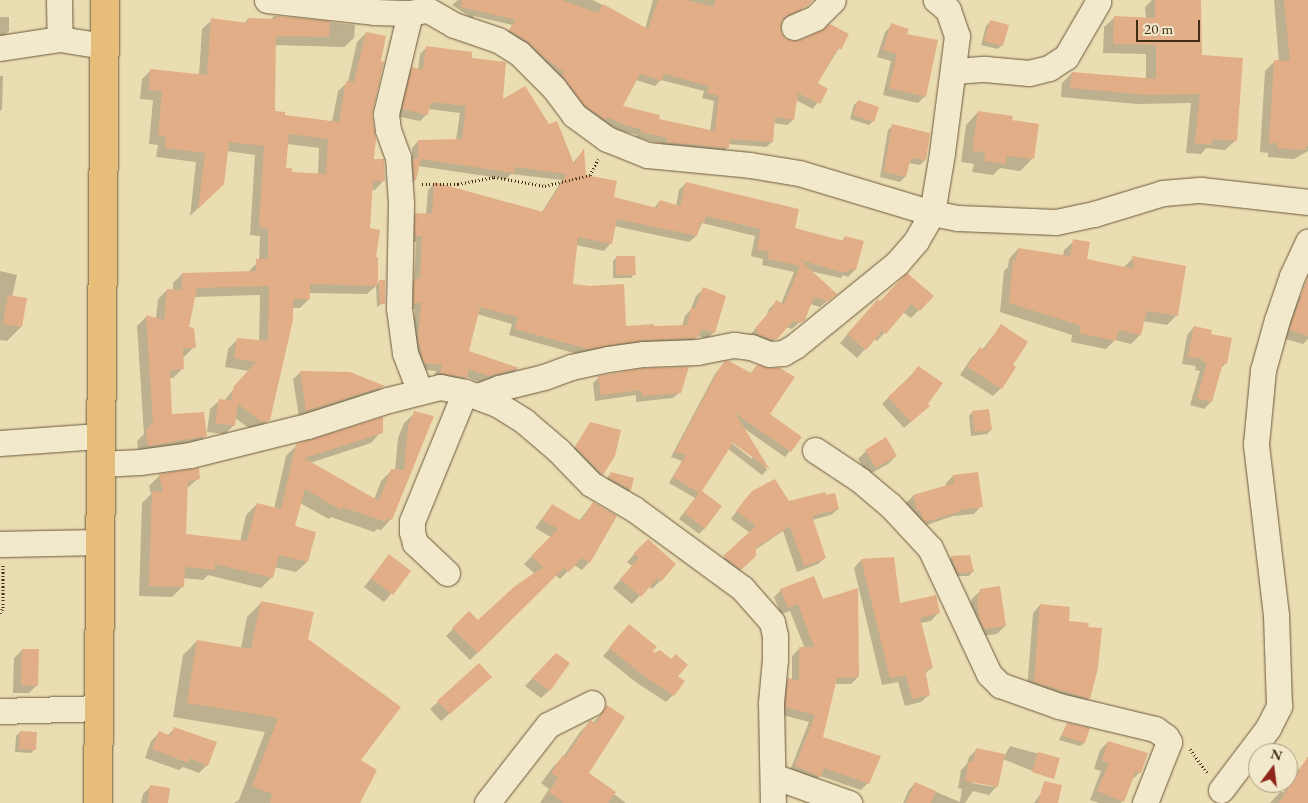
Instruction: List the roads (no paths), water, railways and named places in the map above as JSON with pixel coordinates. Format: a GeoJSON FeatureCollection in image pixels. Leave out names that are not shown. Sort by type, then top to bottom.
{"type":"FeatureCollection","features":[{"type":"Feature","properties":{"kind":"highway"},"geometry":{"type":"LineString","coordinates":[[98,803],[105,0]]}},
{"type":"Feature","properties":{"kind":"street"},"geometry":{"type":"LineString","coordinates":[[59,0],[60,39]]}},
{"type":"Feature","properties":{"kind":"street"},"geometry":{"type":"LineString","coordinates":[[267,0],[375,12],[426,7],[454,25],[498,40],[519,53],[554,88],[574,115],[607,139],[647,155],[750,165],[799,173],[932,213],[958,218],[1056,222],[1094,214],[1163,193],[1201,190],[1308,202]]}},
{"type":"Feature","properties":{"kind":"street"},"geometry":{"type":"LineString","coordinates":[[794,27],[815,18],[833,0]]}},
{"type":"Feature","properties":{"kind":"street"},"geometry":{"type":"LineString","coordinates":[[472,394],[544,377],[571,367],[608,358],[644,354],[696,352],[734,345],[751,347],[769,354],[783,353],[795,346],[897,263],[916,241],[932,213],[954,71],[957,36],[948,10],[936,0]]}},
{"type":"Feature","properties":{"kind":"street"},"geometry":{"type":"LineString","coordinates":[[954,71],[985,69],[1029,73],[1049,68],[1066,57],[1098,2]]}},
{"type":"Feature","properties":{"kind":"street"},"geometry":{"type":"LineString","coordinates":[[419,390],[405,353],[399,308],[401,202],[398,157],[388,130],[386,114],[426,7]]}},
{"type":"Feature","properties":{"kind":"street"},"geometry":{"type":"LineString","coordinates":[[0,48],[60,39],[104,46]]}},
{"type":"Feature","properties":{"kind":"street"},"geometry":{"type":"LineString","coordinates":[[1221,790],[1268,728],[1279,706],[1276,615],[1256,444],[1263,370],[1280,311],[1308,241]]}},
{"type":"Feature","properties":{"kind":"street"},"geometry":{"type":"LineString","coordinates":[[100,464],[140,462],[190,455],[307,426],[419,390],[440,387],[472,394],[497,404],[524,421],[558,450],[591,484],[634,509],[708,561],[742,588],[772,622],[775,636],[776,660],[771,703],[773,803]]}},
{"type":"Feature","properties":{"kind":"street"},"geometry":{"type":"LineString","coordinates":[[447,573],[416,543],[412,532],[412,521],[472,394]]}},
{"type":"Feature","properties":{"kind":"street"},"geometry":{"type":"LineString","coordinates":[[0,443],[100,436]]}},
{"type":"Feature","properties":{"kind":"street"},"geometry":{"type":"LineString","coordinates":[[815,450],[860,480],[890,505],[930,548],[989,674],[1000,685],[1059,706],[1155,729],[1166,737],[1169,742],[1145,803]]}},
{"type":"Feature","properties":{"kind":"street"},"geometry":{"type":"LineString","coordinates":[[7,544],[100,542]]}},
{"type":"Feature","properties":{"kind":"street"},"geometry":{"type":"LineString","coordinates":[[487,803],[548,725],[592,703]]}},
{"type":"Feature","properties":{"kind":"street"},"geometry":{"type":"LineString","coordinates":[[0,712],[99,708]]}},
{"type":"Feature","properties":{"kind":"street"},"geometry":{"type":"LineString","coordinates":[[773,776],[849,803]]}}]}
